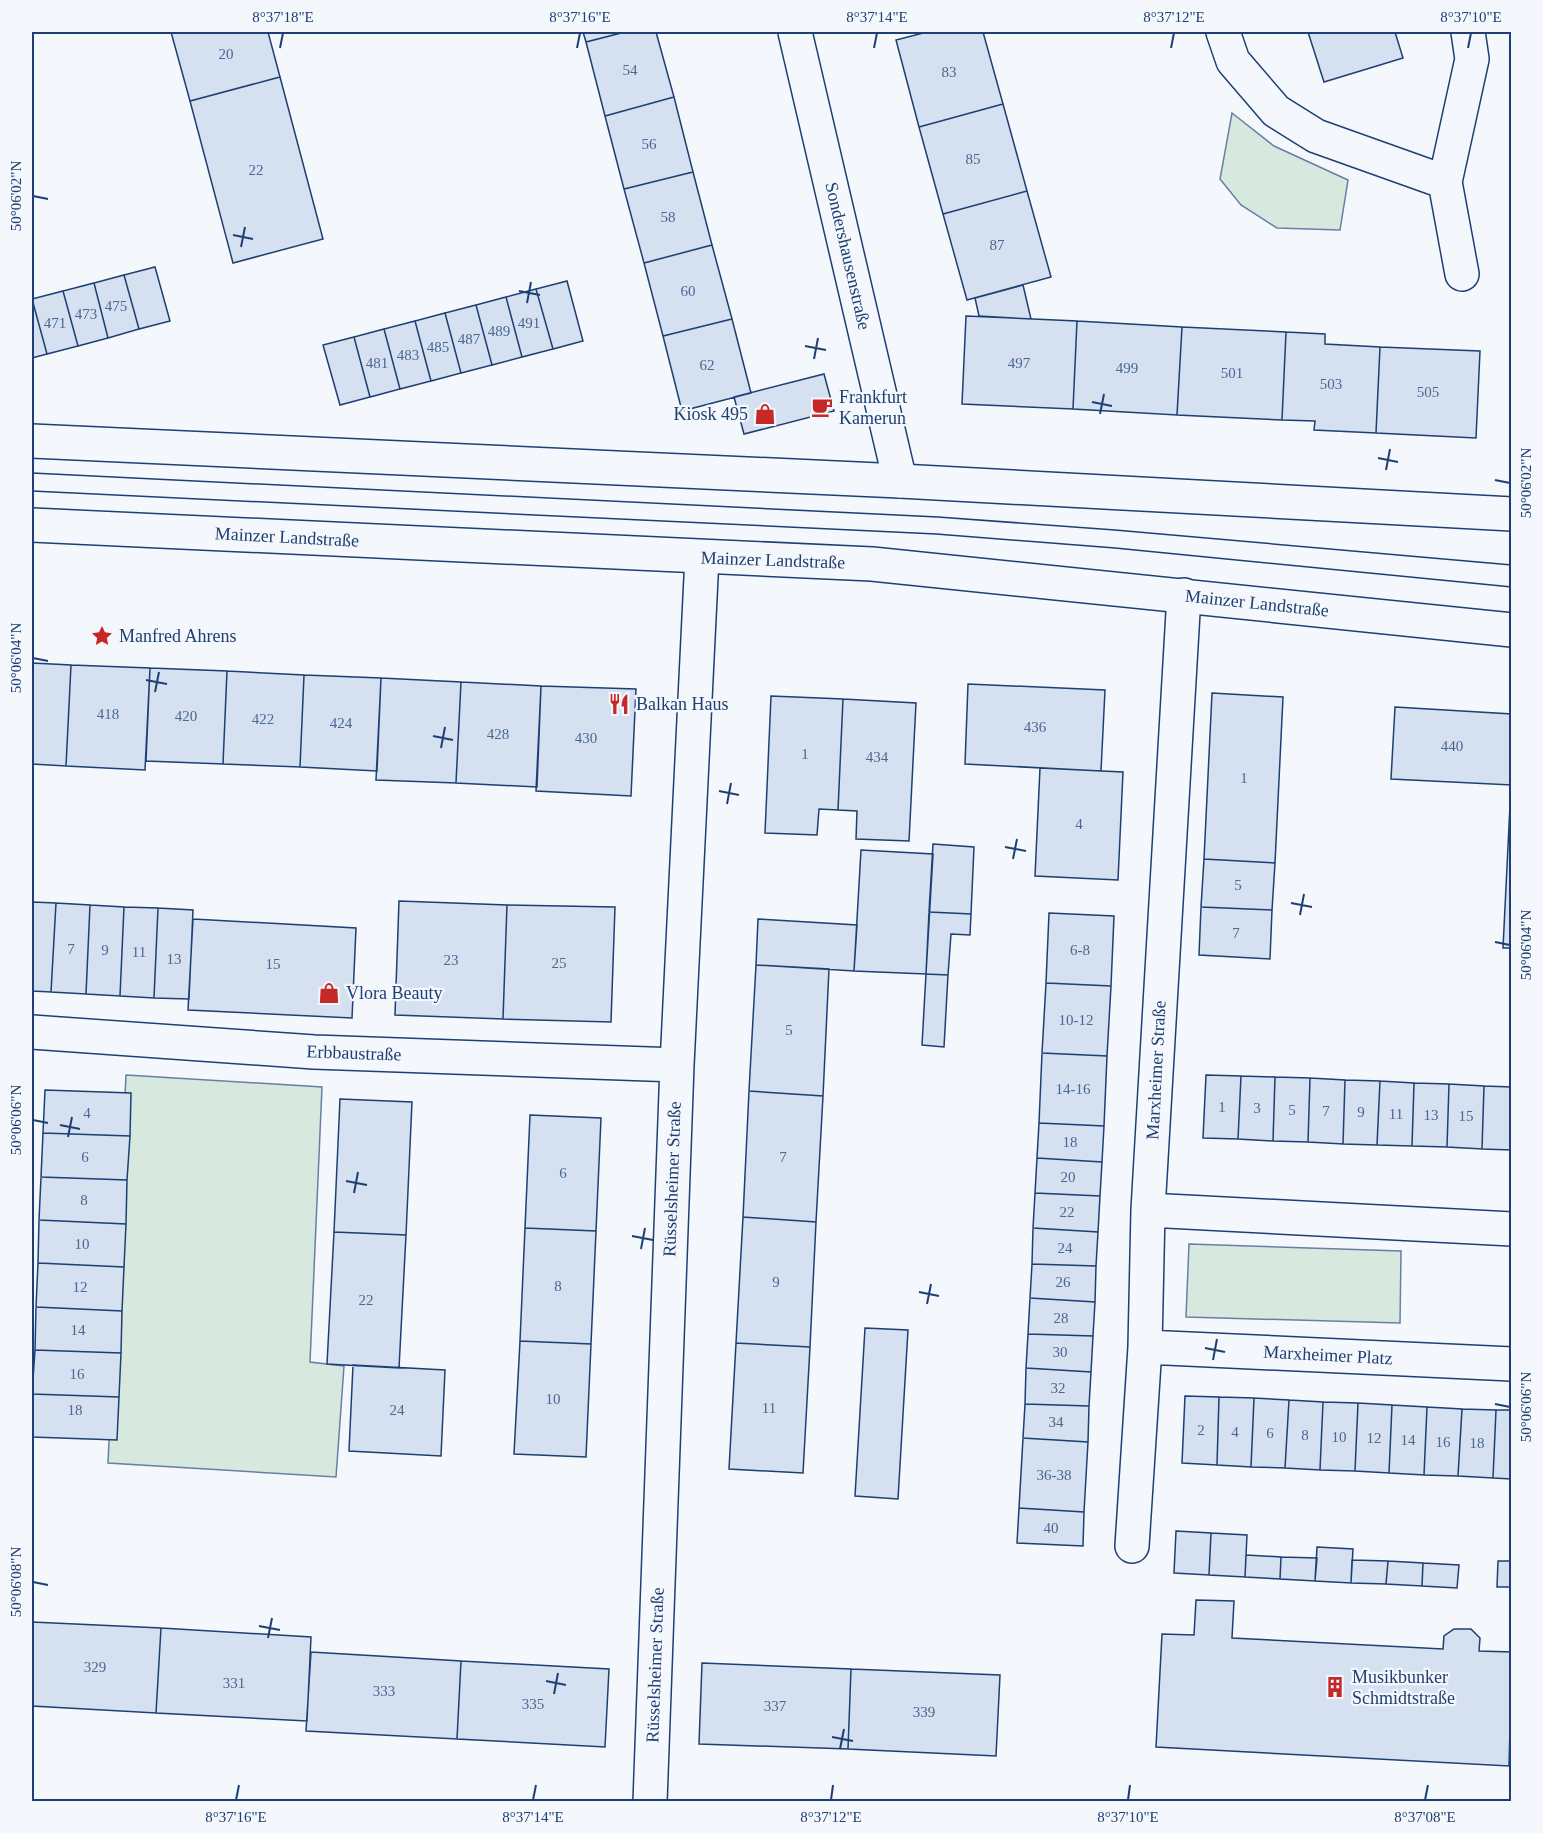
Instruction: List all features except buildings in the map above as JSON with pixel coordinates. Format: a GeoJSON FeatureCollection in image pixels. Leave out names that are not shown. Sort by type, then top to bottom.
{"type":"FeatureCollection","features":[{"type":"Feature","properties":{"kind":"street","name":"Sondershausenstraße"},"geometry":{"type":"LineString","coordinates":[[795,32],[900,481]]}},
{"type":"Feature","properties":{"kind":"street"},"geometry":{"type":"LineString","coordinates":[[1224,32],[1233,61],[1276,111],[1316,136],[1445,182]]}},
{"type":"Feature","properties":{"kind":"street"},"geometry":{"type":"LineString","coordinates":[[1462,274],[1445,182],[1472,59],[1468,32]]}},
{"type":"Feature","properties":{"kind":"street"},"geometry":{"type":"LineString","coordinates":[[32,441],[900,481],[1512,513]]}},
{"type":"Feature","properties":{"kind":"street","name":"Mainzer Landstraße"},"geometry":{"type":"LineString","coordinates":[[32,525],[872,564],[1512,630]]}},
{"type":"Feature","properties":{"kind":"street","name":"Rüsselsheimer Straße"},"geometry":{"type":"LineString","coordinates":[[650,1802],[677,1065],[702,557]]}},
{"type":"Feature","properties":{"kind":"street","name":"Marxheimer Straße"},"geometry":{"type":"LineString","coordinates":[[1132,1546],[1145,1347],[1148,1210],[1184,595]]}},
{"type":"Feature","properties":{"kind":"street","name":"Erbbaustraße"},"geometry":{"type":"LineString","coordinates":[[32,1032],[314,1052],[677,1065]]}},
{"type":"Feature","properties":{"kind":"street"},"geometry":{"type":"LineString","coordinates":[[1148,1210],[1512,1229]]}},
{"type":"Feature","properties":{"kind":"street","name":"Marxheimer Platz"},"geometry":{"type":"LineString","coordinates":[[1145,1347],[1512,1364]]}},
{"type":"Feature","properties":{"kind":"shaded area"},"geometry":{"type":"Polygon","coordinates":[[[1232,113],[1274,146],[1348,180],[1340,230],[1277,228],[1241,205],[1220,179],[1232,113]]]}},
{"type":"Feature","properties":{"kind":"shaded area"},"geometry":{"type":"Polygon","coordinates":[[[126,1075],[322,1087],[310,1362],[344,1366],[336,1477],[108,1463],[126,1075]]]}},
{"type":"Feature","properties":{"kind":"shaded area"},"geometry":{"type":"Polygon","coordinates":[[[1189,1244],[1401,1251],[1400,1323],[1186,1317],[1189,1244]]]}},
{"type":"Feature","properties":{"kind":"tram line"},"geometry":{"type":"LineString","coordinates":[[32,473],[938,517],[1512,565]]}},
{"type":"Feature","properties":{"kind":"tram line"},"geometry":{"type":"LineString","coordinates":[[32,491],[936,534],[1115,548],[1512,587]]}},
{"type":"Feature","properties":{"kind":"place","name":"Frankfurt Kamerun"},"geometry":{"type":"Point","coordinates":[822,407]}},
{"type":"Feature","properties":{"kind":"place","name":"Kiosk 495"},"geometry":{"type":"Point","coordinates":[765,414]}},
{"type":"Feature","properties":{"kind":"place","name":"Manfred Ahrens"},"geometry":{"type":"Point","coordinates":[102,636]}},
{"type":"Feature","properties":{"kind":"place","name":"Balkan Haus"},"geometry":{"type":"Point","coordinates":[619,704]}},
{"type":"Feature","properties":{"kind":"place","name":"Vlora Beauty"},"geometry":{"type":"Point","coordinates":[329,993]}},
{"type":"Feature","properties":{"kind":"place","name":"Musikbunker Schmidtstraße"},"geometry":{"type":"Point","coordinates":[1335,1687]}}]}
